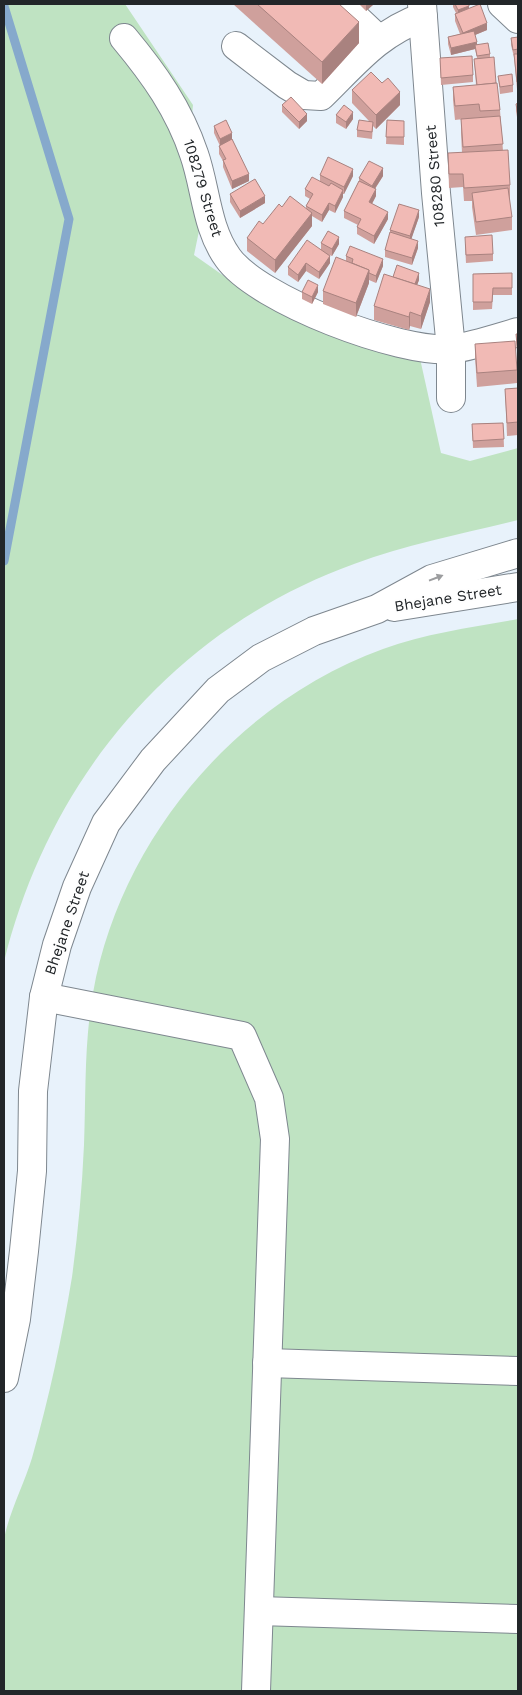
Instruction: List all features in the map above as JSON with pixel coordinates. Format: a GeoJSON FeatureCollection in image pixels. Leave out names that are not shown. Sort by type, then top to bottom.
{"type":"FeatureCollection","features":[{"type":"Feature","properties":{"kind":"street"},"geometry":{"type":"LineString","coordinates":[[341,4],[378,40]]}},
{"type":"Feature","properties":{"kind":"street"},"geometry":{"type":"LineString","coordinates":[[502,4],[518,19]]}},
{"type":"Feature","properties":{"kind":"street"},"geometry":{"type":"LineString","coordinates":[[236,46],[295,90],[304,95],[321,96],[378,40],[423,10]]}},
{"type":"Feature","properties":{"kind":"street","name":"108280 Street"},"geometry":{"type":"LineString","coordinates":[[423,10],[436,193],[451,349],[451,398]]}},
{"type":"Feature","properties":{"kind":"street","name":"108279 Street"},"geometry":{"type":"LineString","coordinates":[[124,38],[156,78],[174,105],[195,156],[208,214],[218,239],[228,258],[245,277],[290,302],[373,336],[410,345],[451,349]]}},
{"type":"Feature","properties":{"kind":"street"},"geometry":{"type":"LineString","coordinates":[[451,349],[518,332]]}},
{"type":"Feature","properties":{"kind":"street","name":"Bhejane Street"},"geometry":{"type":"LineString","coordinates":[[4,1378],[16,1319],[24,1251],[32,1171],[33,1091],[44,997],[57,945],[77,887],[106,823],[153,760],[218,690],[261,658],[314,631],[377,609],[432,579],[518,553]]}},
{"type":"Feature","properties":{"kind":"street","name":"Bhejane Street"},"geometry":{"type":"LineString","coordinates":[[377,609],[446,600],[518,587]]}},
{"type":"Feature","properties":{"kind":"street"},"geometry":{"type":"LineString","coordinates":[[44,997],[242,1036],[269,1098],[275,1139],[256,1691]]}},
{"type":"Feature","properties":{"kind":"street"},"geometry":{"type":"LineString","coordinates":[[267,1363],[518,1371]]}},
{"type":"Feature","properties":{"kind":"street"},"geometry":{"type":"LineString","coordinates":[[259,1611],[518,1619]]}},
{"type":"Feature","properties":{"kind":"green space"},"geometry":{"type":"Polygon","coordinates":[[[4,4],[125,4],[193,105],[187,166],[199,231],[194,255],[261,302],[419,354],[441,453],[470,461],[518,448],[518,520],[374,557],[289,592],[230,628],[176,670],[128,718],[87,772],[52,831],[25,895],[4,962],[4,4]]]}},
{"type":"Feature","properties":{"kind":"green space"},"geometry":{"type":"Polygon","coordinates":[[[518,619],[518,1691],[4,1691],[3,1544],[9,1519],[32,1458],[64,1323],[72,1277],[81,1194],[90,1012],[107,936],[129,882],[158,831],[193,784],[234,741],[279,704],[329,673],[383,649],[433,635],[518,619]]]}},
{"type":"Feature","properties":{"kind":"building"},"geometry":{"type":"Polygon","coordinates":[[[257,4],[339,4],[359,22],[322,62],[257,4]]]}},
{"type":"Feature","properties":{"kind":"building"},"geometry":{"type":"Polygon","coordinates":[[[455,4],[469,4],[469,6],[458,10],[455,4]]]}},
{"type":"Feature","properties":{"kind":"building"},"geometry":{"type":"Polygon","coordinates":[[[480,4],[487,23],[463,33],[455,14],[480,4]]]}},
{"type":"Feature","properties":{"kind":"building"},"geometry":{"type":"Polygon","coordinates":[[[474,31],[477,42],[451,48],[448,37],[474,31]]]}},
{"type":"Feature","properties":{"kind":"building"},"geometry":{"type":"Polygon","coordinates":[[[518,37],[518,49],[513,50],[511,38],[518,37]]]}},
{"type":"Feature","properties":{"kind":"building"},"geometry":{"type":"Polygon","coordinates":[[[488,43],[490,54],[477,56],[475,45],[488,43]]]}},
{"type":"Feature","properties":{"kind":"building"},"geometry":{"type":"Polygon","coordinates":[[[514,54],[518,54],[518,82],[517,82],[514,54]]]}},
{"type":"Feature","properties":{"kind":"building"},"geometry":{"type":"Polygon","coordinates":[[[472,56],[473,75],[441,78],[440,58],[472,56]]]}},
{"type":"Feature","properties":{"kind":"building"},"geometry":{"type":"Polygon","coordinates":[[[494,57],[496,83],[477,85],[474,59],[494,57]]]}},
{"type":"Feature","properties":{"kind":"building"},"geometry":{"type":"Polygon","coordinates":[[[371,72],[382,83],[388,78],[400,92],[376,115],[352,90],[371,72]]]}},
{"type":"Feature","properties":{"kind":"building"},"geometry":{"type":"Polygon","coordinates":[[[512,74],[513,85],[500,87],[498,76],[512,74]]]}},
{"type":"Feature","properties":{"kind":"building"},"geometry":{"type":"Polygon","coordinates":[[[497,83],[500,110],[480,111],[479,104],[455,106],[453,87],[497,83]]]}},
{"type":"Feature","properties":{"kind":"building"},"geometry":{"type":"Polygon","coordinates":[[[291,97],[307,114],[299,122],[282,105],[291,97]]]}},
{"type":"Feature","properties":{"kind":"building"},"geometry":{"type":"Polygon","coordinates":[[[344,105],[353,112],[346,122],[336,115],[344,105]]]}},
{"type":"Feature","properties":{"kind":"building"},"geometry":{"type":"Polygon","coordinates":[[[500,116],[503,144],[463,147],[461,119],[500,116]]]}},
{"type":"Feature","properties":{"kind":"building"},"geometry":{"type":"Polygon","coordinates":[[[226,120],[232,133],[220,139],[214,126],[226,120]]]}},
{"type":"Feature","properties":{"kind":"building"},"geometry":{"type":"Polygon","coordinates":[[[359,120],[373,122],[372,132],[357,130],[359,120]]]}},
{"type":"Feature","properties":{"kind":"building"},"geometry":{"type":"Polygon","coordinates":[[[387,120],[404,121],[404,137],[386,137],[387,120]]]}},
{"type":"Feature","properties":{"kind":"building"},"geometry":{"type":"Polygon","coordinates":[[[232,139],[249,174],[232,181],[223,160],[226,159],[219,146],[232,139]]]}},
{"type":"Feature","properties":{"kind":"building"},"geometry":{"type":"Polygon","coordinates":[[[508,150],[510,185],[464,188],[463,174],[449,174],[448,153],[508,150]]]}},
{"type":"Feature","properties":{"kind":"building"},"geometry":{"type":"Polygon","coordinates":[[[328,157],[353,169],[344,187],[320,175],[328,157]]]}},
{"type":"Feature","properties":{"kind":"building"},"geometry":{"type":"Polygon","coordinates":[[[369,161],[383,168],[372,186],[359,178],[369,161]]]}},
{"type":"Feature","properties":{"kind":"building"},"geometry":{"type":"Polygon","coordinates":[[[312,177],[329,186],[331,183],[343,190],[335,206],[329,203],[322,215],[306,206],[313,194],[305,189],[312,177]]]}},
{"type":"Feature","properties":{"kind":"building"},"geometry":{"type":"Polygon","coordinates":[[[255,179],[265,196],[240,211],[230,194],[255,179]]]}},
{"type":"Feature","properties":{"kind":"building"},"geometry":{"type":"Polygon","coordinates":[[[359,181],[376,189],[369,202],[388,212],[374,236],[357,227],[361,219],[344,211],[359,181]]]}},
{"type":"Feature","properties":{"kind":"building"},"geometry":{"type":"Polygon","coordinates":[[[508,188],[512,217],[476,222],[472,193],[508,188]]]}},
{"type":"Feature","properties":{"kind":"building"},"geometry":{"type":"Polygon","coordinates":[[[290,196],[312,213],[275,260],[247,238],[259,221],[263,224],[279,204],[282,207],[290,196]]]}},
{"type":"Feature","properties":{"kind":"building"},"geometry":{"type":"Polygon","coordinates":[[[399,204],[419,210],[410,236],[390,230],[399,204]]]}},
{"type":"Feature","properties":{"kind":"building"},"geometry":{"type":"Polygon","coordinates":[[[328,231],[339,237],[332,249],[321,243],[328,231]]]}},
{"type":"Feature","properties":{"kind":"building"},"geometry":{"type":"Polygon","coordinates":[[[390,232],[418,241],[412,258],[385,250],[390,232]]]}},
{"type":"Feature","properties":{"kind":"building"},"geometry":{"type":"Polygon","coordinates":[[[492,235],[493,254],[466,255],[465,237],[492,235]]]}},
{"type":"Feature","properties":{"kind":"building"},"geometry":{"type":"Polygon","coordinates":[[[307,240],[330,256],[319,272],[306,263],[298,275],[288,267],[307,240]]]}},
{"type":"Feature","properties":{"kind":"building"},"geometry":{"type":"Polygon","coordinates":[[[350,246],[383,259],[376,276],[369,273],[369,270],[352,263],[353,259],[346,256],[350,246]]]}},
{"type":"Feature","properties":{"kind":"building"},"geometry":{"type":"Polygon","coordinates":[[[336,257],[369,270],[356,303],[323,291],[336,257]]]}},
{"type":"Feature","properties":{"kind":"building"},"geometry":{"type":"Polygon","coordinates":[[[397,265],[419,273],[415,284],[393,277],[397,265]]]}},
{"type":"Feature","properties":{"kind":"building"},"geometry":{"type":"Polygon","coordinates":[[[512,273],[512,288],[493,288],[492,302],[473,302],[473,274],[512,273]]]}},
{"type":"Feature","properties":{"kind":"building"},"geometry":{"type":"Polygon","coordinates":[[[384,274],[430,289],[421,316],[410,312],[409,317],[374,306],[384,274]]]}},
{"type":"Feature","properties":{"kind":"building"},"geometry":{"type":"Polygon","coordinates":[[[308,280],[318,285],[312,297],[302,292],[308,280]]]}},
{"type":"Feature","properties":{"kind":"building"},"geometry":{"type":"Polygon","coordinates":[[[516,334],[518,334],[518,354],[516,334]]]}},
{"type":"Feature","properties":{"kind":"building"},"geometry":{"type":"Polygon","coordinates":[[[515,341],[517,370],[477,373],[475,344],[515,341]]]}},
{"type":"Feature","properties":{"kind":"building"},"geometry":{"type":"Polygon","coordinates":[[[518,388],[518,422],[507,423],[505,389],[518,388]]]}},
{"type":"Feature","properties":{"kind":"building"},"geometry":{"type":"Polygon","coordinates":[[[503,423],[504,439],[473,441],[472,424],[503,423]]]}},
{"type":"Feature","properties":{"kind":"waterway"},"geometry":{"type":"LineString","coordinates":[[4,6],[69,219],[4,561]]}}]}
